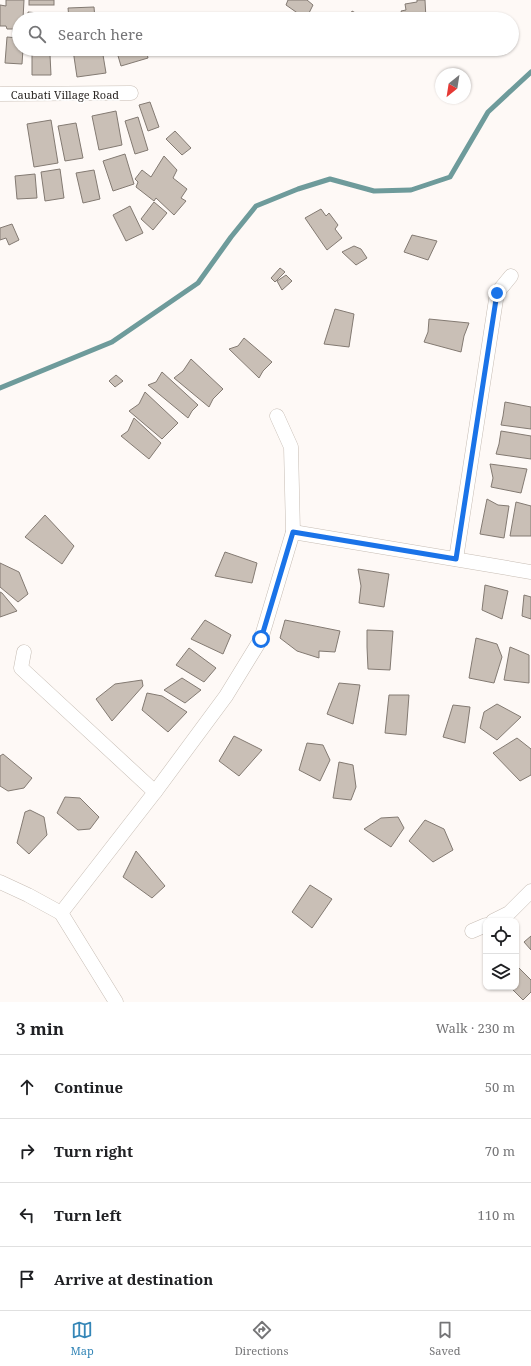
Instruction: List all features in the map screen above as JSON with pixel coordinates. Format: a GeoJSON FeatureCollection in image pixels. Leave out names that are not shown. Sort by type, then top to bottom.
{"type":"FeatureCollection","features":[{"type":"Feature","properties":{"kind":"street","name":"Caubati Village Road"},"geometry":{"type":"LineString","coordinates":[[0,94],[131,94]]}},
{"type":"Feature","properties":{"kind":"street"},"geometry":{"type":"LineString","coordinates":[[456,559],[497,293],[511,276]]}},
{"type":"Feature","properties":{"kind":"street"},"geometry":{"type":"LineString","coordinates":[[61,913],[155,792],[226,696],[261,639],[293,532],[291,447],[278,416]]}},
{"type":"Feature","properties":{"kind":"street"},"geometry":{"type":"LineString","coordinates":[[293,532],[531,572]]}},
{"type":"Feature","properties":{"kind":"street"},"geometry":{"type":"LineString","coordinates":[[24,652],[20,668],[155,792]]}},
{"type":"Feature","properties":{"kind":"street"},"geometry":{"type":"LineString","coordinates":[[0,882],[61,913],[116,1002]]}},
{"type":"Feature","properties":{"kind":"street"},"geometry":{"type":"LineString","coordinates":[[499,918],[509,913],[531,891]]}},
{"type":"Feature","properties":{"kind":"street"},"geometry":{"type":"LineString","coordinates":[[472,931],[483,926]]}},
{"type":"Feature","properties":{"kind":"building"},"geometry":{"type":"Polygon","coordinates":[[[6,0],[24,0],[23,12],[12,12],[12,29],[7,29],[6,26],[0,26],[0,5],[6,6],[6,0]]]}},
{"type":"Feature","properties":{"kind":"building"},"geometry":{"type":"Polygon","coordinates":[[[29,0],[54,0],[54,5],[29,5],[29,0]]]}},
{"type":"Feature","properties":{"kind":"building"},"geometry":{"type":"Polygon","coordinates":[[[288,0],[307,0],[313,5],[310,12],[296,12],[286,5],[288,0]]]}},
{"type":"Feature","properties":{"kind":"building"},"geometry":{"type":"Polygon","coordinates":[[[417,0],[425,0],[426,12],[401,12],[406,10],[405,4],[417,2],[417,0]]]}},
{"type":"Feature","properties":{"kind":"building"},"geometry":{"type":"Polygon","coordinates":[[[94,7],[94,12],[68,12],[68,8],[94,7]]]}},
{"type":"Feature","properties":{"kind":"building"},"geometry":{"type":"Polygon","coordinates":[[[7,37],[12,37],[12,56],[23,56],[22,64],[5,63],[7,37]]]}},
{"type":"Feature","properties":{"kind":"building"},"geometry":{"type":"Polygon","coordinates":[[[32,56],[50,56],[51,75],[32,75],[32,56]]]}},
{"type":"Feature","properties":{"kind":"building"},"geometry":{"type":"Polygon","coordinates":[[[74,56],[103,56],[106,73],[77,77],[74,56]]]}},
{"type":"Feature","properties":{"kind":"building"},"geometry":{"type":"Polygon","coordinates":[[[118,56],[148,56],[148,58],[121,66],[118,56]]]}},
{"type":"Feature","properties":{"kind":"building"},"geometry":{"type":"Polygon","coordinates":[[[150,102],[159,127],[148,131],[139,105],[150,102]]]}},
{"type":"Feature","properties":{"kind":"building"},"geometry":{"type":"Polygon","coordinates":[[[116,111],[122,145],[99,150],[92,116],[116,111]]]}},
{"type":"Feature","properties":{"kind":"building"},"geometry":{"type":"Polygon","coordinates":[[[138,117],[148,150],[135,154],[125,121],[138,117]]]}},
{"type":"Feature","properties":{"kind":"building"},"geometry":{"type":"Polygon","coordinates":[[[51,120],[58,163],[34,167],[27,124],[51,120]]]}},
{"type":"Feature","properties":{"kind":"building"},"geometry":{"type":"Polygon","coordinates":[[[76,123],[83,158],[65,161],[58,126],[76,123]]]}},
{"type":"Feature","properties":{"kind":"building"},"geometry":{"type":"Polygon","coordinates":[[[175,131],[191,148],[182,155],[166,139],[175,131]]]}},
{"type":"Feature","properties":{"kind":"building"},"geometry":{"type":"Polygon","coordinates":[[[125,154],[134,184],[113,191],[103,161],[125,154]]]}},
{"type":"Feature","properties":{"kind":"building"},"geometry":{"type":"Polygon","coordinates":[[[164,156],[177,170],[173,178],[187,189],[181,198],[186,201],[174,215],[156,198],[154,201],[136,187],[138,182],[135,179],[142,170],[151,177],[164,156]]]}},
{"type":"Feature","properties":{"kind":"building"},"geometry":{"type":"Polygon","coordinates":[[[60,169],[64,198],[45,201],[41,172],[60,169]]]}},
{"type":"Feature","properties":{"kind":"building"},"geometry":{"type":"Polygon","coordinates":[[[94,170],[100,199],[83,203],[76,173],[94,170]]]}},
{"type":"Feature","properties":{"kind":"building"},"geometry":{"type":"Polygon","coordinates":[[[35,174],[37,198],[17,199],[15,176],[35,174]]]}},
{"type":"Feature","properties":{"kind":"building"},"geometry":{"type":"Polygon","coordinates":[[[154,202],[167,213],[153,230],[141,219],[154,202]]]}},
{"type":"Feature","properties":{"kind":"building"},"geometry":{"type":"Polygon","coordinates":[[[130,206],[143,233],[126,241],[113,215],[130,206]]]}},
{"type":"Feature","properties":{"kind":"building"},"geometry":{"type":"Polygon","coordinates":[[[321,209],[326,216],[329,213],[338,225],[335,229],[342,238],[327,250],[305,218],[321,209]]]}},
{"type":"Feature","properties":{"kind":"building"},"geometry":{"type":"Polygon","coordinates":[[[12,224],[19,240],[9,245],[6,238],[0,240],[0,228],[12,224]]]}},
{"type":"Feature","properties":{"kind":"building"},"geometry":{"type":"Polygon","coordinates":[[[412,235],[437,241],[428,260],[404,252],[412,235]]]}},
{"type":"Feature","properties":{"kind":"building"},"geometry":{"type":"Polygon","coordinates":[[[354,246],[361,249],[367,258],[356,265],[342,252],[354,246]]]}},
{"type":"Feature","properties":{"kind":"building"},"geometry":{"type":"Polygon","coordinates":[[[280,268],[285,272],[275,282],[271,278],[280,268]]]}},
{"type":"Feature","properties":{"kind":"building"},"geometry":{"type":"Polygon","coordinates":[[[286,275],[292,281],[282,290],[277,281],[286,275]]]}},
{"type":"Feature","properties":{"kind":"building"},"geometry":{"type":"Polygon","coordinates":[[[335,309],[354,314],[349,347],[324,344],[335,309]]]}},
{"type":"Feature","properties":{"kind":"building"},"geometry":{"type":"Polygon","coordinates":[[[429,319],[469,323],[464,336],[461,352],[424,342],[428,332],[429,319]]]}},
{"type":"Feature","properties":{"kind":"building"},"geometry":{"type":"Polygon","coordinates":[[[244,338],[272,362],[263,371],[259,378],[229,349],[238,346],[244,338]]]}},
{"type":"Feature","properties":{"kind":"building"},"geometry":{"type":"Polygon","coordinates":[[[191,359],[223,389],[213,399],[209,407],[174,378],[183,371],[191,359]]]}},
{"type":"Feature","properties":{"kind":"building"},"geometry":{"type":"Polygon","coordinates":[[[162,372],[198,405],[188,418],[148,385],[156,382],[162,372]]]}},
{"type":"Feature","properties":{"kind":"building"},"geometry":{"type":"Polygon","coordinates":[[[116,375],[123,381],[115,387],[109,381],[116,375]]]}},
{"type":"Feature","properties":{"kind":"building"},"geometry":{"type":"Polygon","coordinates":[[[145,392],[178,423],[162,439],[129,411],[139,404],[145,392]]]}},
{"type":"Feature","properties":{"kind":"building"},"geometry":{"type":"Polygon","coordinates":[[[505,402],[531,407],[531,429],[501,425],[505,402]]]}},
{"type":"Feature","properties":{"kind":"building"},"geometry":{"type":"Polygon","coordinates":[[[134,418],[161,443],[149,459],[121,436],[128,431],[134,418]]]}},
{"type":"Feature","properties":{"kind":"building"},"geometry":{"type":"Polygon","coordinates":[[[501,431],[531,436],[531,459],[496,454],[501,431]]]}},
{"type":"Feature","properties":{"kind":"building"},"geometry":{"type":"Polygon","coordinates":[[[490,464],[527,469],[521,493],[491,487],[493,478],[490,464]]]}},
{"type":"Feature","properties":{"kind":"building"},"geometry":{"type":"Polygon","coordinates":[[[487,499],[498,505],[509,506],[504,538],[480,534],[487,499]]]}},
{"type":"Feature","properties":{"kind":"building"},"geometry":{"type":"Polygon","coordinates":[[[516,502],[531,506],[531,536],[510,536],[516,502]]]}},
{"type":"Feature","properties":{"kind":"building"},"geometry":{"type":"Polygon","coordinates":[[[45,515],[74,546],[62,564],[25,537],[45,515]]]}},
{"type":"Feature","properties":{"kind":"building"},"geometry":{"type":"Polygon","coordinates":[[[225,552],[257,563],[252,583],[215,576],[225,552]]]}},
{"type":"Feature","properties":{"kind":"building"},"geometry":{"type":"Polygon","coordinates":[[[0,563],[19,572],[28,594],[18,602],[0,587],[0,563]]]}},
{"type":"Feature","properties":{"kind":"building"},"geometry":{"type":"Polygon","coordinates":[[[358,569],[389,574],[384,607],[359,603],[361,586],[358,569]]]}},
{"type":"Feature","properties":{"kind":"building"},"geometry":{"type":"Polygon","coordinates":[[[485,585],[508,591],[502,619],[482,610],[485,585]]]}},
{"type":"Feature","properties":{"kind":"building"},"geometry":{"type":"Polygon","coordinates":[[[0,592],[2,593],[17,611],[0,617],[0,592]]]}},
{"type":"Feature","properties":{"kind":"building"},"geometry":{"type":"Polygon","coordinates":[[[524,595],[531,597],[531,619],[522,616],[524,595]]]}},
{"type":"Feature","properties":{"kind":"building"},"geometry":{"type":"Polygon","coordinates":[[[205,620],[231,635],[223,654],[191,639],[205,620]]]}},
{"type":"Feature","properties":{"kind":"building"},"geometry":{"type":"Polygon","coordinates":[[[285,620],[340,631],[335,652],[319,651],[319,658],[297,651],[280,638],[285,620]]]}},
{"type":"Feature","properties":{"kind":"building"},"geometry":{"type":"Polygon","coordinates":[[[367,630],[393,631],[390,670],[368,669],[367,630]]]}},
{"type":"Feature","properties":{"kind":"building"},"geometry":{"type":"Polygon","coordinates":[[[476,638],[497,644],[502,657],[494,683],[469,678],[476,638]]]}},
{"type":"Feature","properties":{"kind":"building"},"geometry":{"type":"Polygon","coordinates":[[[510,647],[529,655],[529,683],[504,680],[510,647]]]}},
{"type":"Feature","properties":{"kind":"building"},"geometry":{"type":"Polygon","coordinates":[[[189,648],[216,668],[204,682],[176,665],[189,648]]]}},
{"type":"Feature","properties":{"kind":"building"},"geometry":{"type":"Polygon","coordinates":[[[182,678],[201,690],[185,703],[164,690],[182,678]]]}},
{"type":"Feature","properties":{"kind":"building"},"geometry":{"type":"Polygon","coordinates":[[[142,680],[143,686],[112,721],[96,699],[115,684],[142,680]]]}},
{"type":"Feature","properties":{"kind":"building"},"geometry":{"type":"Polygon","coordinates":[[[339,683],[360,685],[353,724],[327,714],[339,683]]]}},
{"type":"Feature","properties":{"kind":"building"},"geometry":{"type":"Polygon","coordinates":[[[147,693],[162,696],[187,712],[168,732],[142,710],[147,693]]]}},
{"type":"Feature","properties":{"kind":"building"},"geometry":{"type":"Polygon","coordinates":[[[389,695],[409,695],[406,735],[385,733],[389,695]]]}},
{"type":"Feature","properties":{"kind":"building"},"geometry":{"type":"Polygon","coordinates":[[[497,704],[521,717],[497,740],[480,728],[484,712],[497,704]]]}},
{"type":"Feature","properties":{"kind":"building"},"geometry":{"type":"Polygon","coordinates":[[[453,705],[470,707],[465,743],[443,737],[453,705]]]}},
{"type":"Feature","properties":{"kind":"building"},"geometry":{"type":"Polygon","coordinates":[[[234,736],[262,750],[239,776],[219,761],[234,736]]]}},
{"type":"Feature","properties":{"kind":"building"},"geometry":{"type":"Polygon","coordinates":[[[517,738],[531,749],[531,775],[520,781],[493,753],[517,738]]]}},
{"type":"Feature","properties":{"kind":"building"},"geometry":{"type":"Polygon","coordinates":[[[307,743],[323,745],[330,760],[320,781],[299,770],[307,743]]]}},
{"type":"Feature","properties":{"kind":"building"},"geometry":{"type":"Polygon","coordinates":[[[3,754],[32,778],[24,788],[8,791],[0,786],[0,756],[3,754]]]}},
{"type":"Feature","properties":{"kind":"building"},"geometry":{"type":"Polygon","coordinates":[[[339,762],[353,765],[356,787],[351,800],[333,798],[339,762]]]}},
{"type":"Feature","properties":{"kind":"building"},"geometry":{"type":"Polygon","coordinates":[[[65,797],[80,798],[99,817],[90,829],[78,830],[57,813],[65,797]]]}},
{"type":"Feature","properties":{"kind":"building"},"geometry":{"type":"Polygon","coordinates":[[[30,810],[44,817],[47,835],[29,854],[17,843],[25,812],[30,810]]]}},
{"type":"Feature","properties":{"kind":"building"},"geometry":{"type":"Polygon","coordinates":[[[398,817],[404,828],[391,847],[364,829],[381,818],[398,817]]]}},
{"type":"Feature","properties":{"kind":"building"},"geometry":{"type":"Polygon","coordinates":[[[425,820],[444,829],[453,850],[433,862],[409,841],[425,820]]]}},
{"type":"Feature","properties":{"kind":"building"},"geometry":{"type":"Polygon","coordinates":[[[136,851],[165,886],[152,898],[123,877],[136,851]]]}},
{"type":"Feature","properties":{"kind":"building"},"geometry":{"type":"Polygon","coordinates":[[[310,885],[332,899],[312,928],[292,912],[310,885]]]}},
{"type":"Feature","properties":{"kind":"building"},"geometry":{"type":"Polygon","coordinates":[[[531,936],[531,950],[524,942],[531,936]]]}},
{"type":"Feature","properties":{"kind":"building"},"geometry":{"type":"Polygon","coordinates":[[[519,968],[531,980],[531,992],[523,1000],[513,990],[519,990],[519,968]]]}},
{"type":"Feature","properties":{"kind":"waterway"},"geometry":{"type":"LineString","coordinates":[[0,388],[112,342],[198,283],[231,237],[256,206],[298,189],[330,179],[374,191],[411,190],[450,177],[488,112],[531,72]]}},
{"type":"Feature","properties":{"kind":"route"},"geometry":{"type":"LineString","coordinates":[[261,639],[283,561],[293,532],[456,559],[497,293]]}}]}
